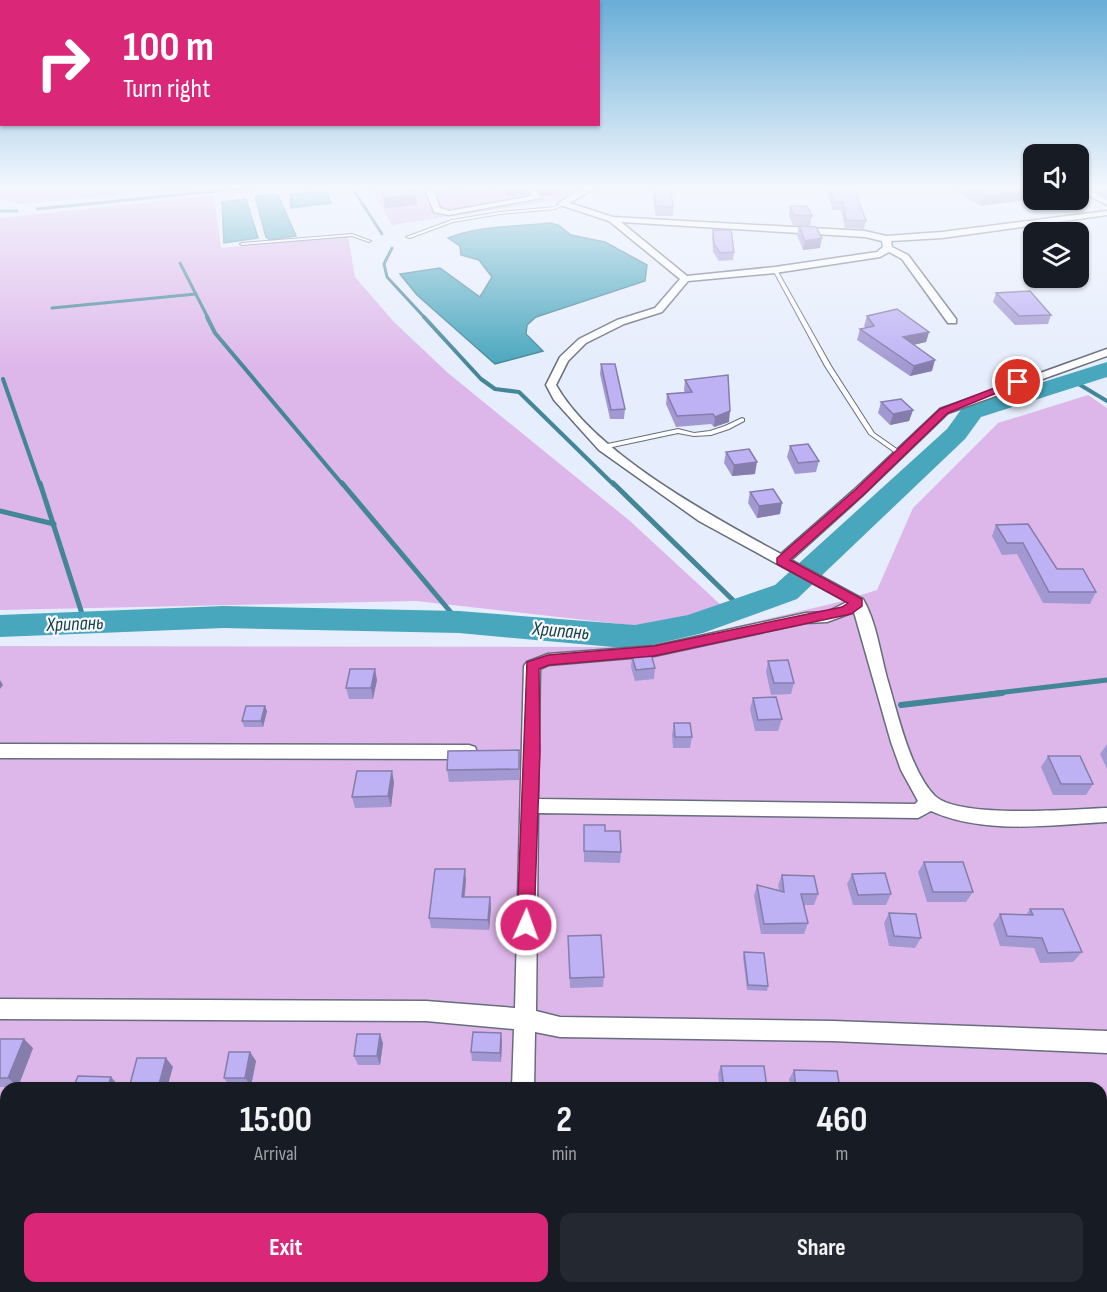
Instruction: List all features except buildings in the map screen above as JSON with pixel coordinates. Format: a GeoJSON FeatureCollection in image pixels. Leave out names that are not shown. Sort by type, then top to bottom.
{"type":"FeatureCollection","features":[{"type":"Feature","properties":{"kind":"street"},"geometry":{"type":"LineString","coordinates":[[645,246],[685,279]]}},
{"type":"Feature","properties":{"kind":"street"},"geometry":{"type":"LineString","coordinates":[[885,246],[880,254],[775,270],[685,279],[661,308],[608,327],[578,343],[564,355],[555,370],[551,386],[558,398],[603,447],[704,518],[858,602],[885,698],[915,784],[929,802],[953,812],[983,817],[1107,815]]}},
{"type":"Feature","properties":{"kind":"street"},"geometry":{"type":"LineString","coordinates":[[890,246],[905,257],[952,321]]}},
{"type":"Feature","properties":{"kind":"street"},"geometry":{"type":"LineString","coordinates":[[781,561],[944,411],[1107,351]]}},
{"type":"Feature","properties":{"kind":"street"},"geometry":{"type":"LineString","coordinates":[[524,1082],[532,666],[548,660],[654,651],[806,618],[814,619],[846,611],[858,602]]}},
{"type":"Feature","properties":{"kind":"street"},"geometry":{"type":"LineString","coordinates":[[0,751],[203,750],[348,754],[486,752]]}},
{"type":"Feature","properties":{"kind":"street"},"geometry":{"type":"LineString","coordinates":[[509,752],[532,751]]}},
{"type":"Feature","properties":{"kind":"street"},"geometry":{"type":"LineString","coordinates":[[529,806],[918,811],[929,802]]}},
{"type":"Feature","properties":{"kind":"street"},"geometry":{"type":"LineString","coordinates":[[0,1009],[426,1011],[525,1019],[560,1027],[833,1031],[1107,1042]]}},
{"type":"Feature","properties":{"kind":"lane"},"geometry":{"type":"LineString","coordinates":[[775,270],[828,366],[872,434],[899,453]]}},
{"type":"Feature","properties":{"kind":"lane"},"geometry":{"type":"LineString","coordinates":[[603,447],[678,432],[687,436],[726,430],[742,420]]}},
{"type":"Feature","properties":{"kind":"shaded area"},"geometry":{"type":"Polygon","coordinates":[[[0,246],[350,246],[355,277],[393,321],[448,373],[630,521],[722,606],[647,627],[416,601],[0,610],[0,246]]]}},
{"type":"Feature","properties":{"kind":"shaded area"},"geometry":{"type":"Polygon","coordinates":[[[1088,395],[1107,408],[1107,1082],[0,1082],[0,646],[648,647],[839,602],[877,590],[913,508],[998,423],[1088,395]]]}},
{"type":"Feature","properties":{"kind":"water"},"geometry":{"type":"Polygon","coordinates":[[[460,246],[613,246],[647,265],[645,281],[536,317],[527,325],[526,334],[543,351],[495,364],[417,295],[400,274],[440,268],[480,297],[492,277],[479,260],[461,255],[460,246]]]}},
{"type":"Feature","properties":{"kind":"waterway"},"geometry":{"type":"LineString","coordinates":[[392,248],[384,264],[387,277],[425,318]]}},
{"type":"Feature","properties":{"kind":"waterway"},"geometry":{"type":"LineString","coordinates":[[180,263],[196,294]]}},
{"type":"Feature","properties":{"kind":"waterway"},"geometry":{"type":"LineString","coordinates":[[52,308],[196,294]]}},
{"type":"Feature","properties":{"kind":"waterway"},"geometry":{"type":"LineString","coordinates":[[196,294],[208,318]]}},
{"type":"Feature","properties":{"kind":"waterway"},"geometry":{"type":"LineString","coordinates":[[207,317],[215,333],[343,485]]}},
{"type":"Feature","properties":{"kind":"waterway"},"geometry":{"type":"LineString","coordinates":[[424,317],[481,379],[495,389],[519,392],[614,485]]}},
{"type":"Feature","properties":{"kind":"waterway","name":"Хрипань"},"geometry":{"type":"LineString","coordinates":[[0,626],[224,617],[459,622],[635,637],[692,625],[786,592],[956,434],[972,412],[1107,369]]}},
{"type":"Feature","properties":{"kind":"waterway"},"geometry":{"type":"LineString","coordinates":[[3,379],[40,485]]}},
{"type":"Feature","properties":{"kind":"waterway"},"geometry":{"type":"LineString","coordinates":[[1072,380],[1107,401]]}},
{"type":"Feature","properties":{"kind":"waterway"},"geometry":{"type":"LineString","coordinates":[[40,483],[53,524]]}},
{"type":"Feature","properties":{"kind":"waterway"},"geometry":{"type":"LineString","coordinates":[[342,483],[459,622]]}},
{"type":"Feature","properties":{"kind":"waterway"},"geometry":{"type":"LineString","coordinates":[[613,483],[741,608]]}},
{"type":"Feature","properties":{"kind":"waterway"},"geometry":{"type":"LineString","coordinates":[[0,511],[53,524]]}},
{"type":"Feature","properties":{"kind":"waterway"},"geometry":{"type":"LineString","coordinates":[[53,524],[85,623]]}},
{"type":"Feature","properties":{"kind":"waterway"},"geometry":{"type":"LineString","coordinates":[[989,694],[1107,680]]}},
{"type":"Feature","properties":{"kind":"waterway"},"geometry":{"type":"LineString","coordinates":[[901,705],[1002,693]]}},
{"type":"Feature","properties":{"kind":"route"},"geometry":{"type":"LineString","coordinates":[[526,925],[532,751],[532,666],[548,660],[654,651],[846,611],[858,602],[781,561],[858,493],[944,411],[1018,382]]}}]}
